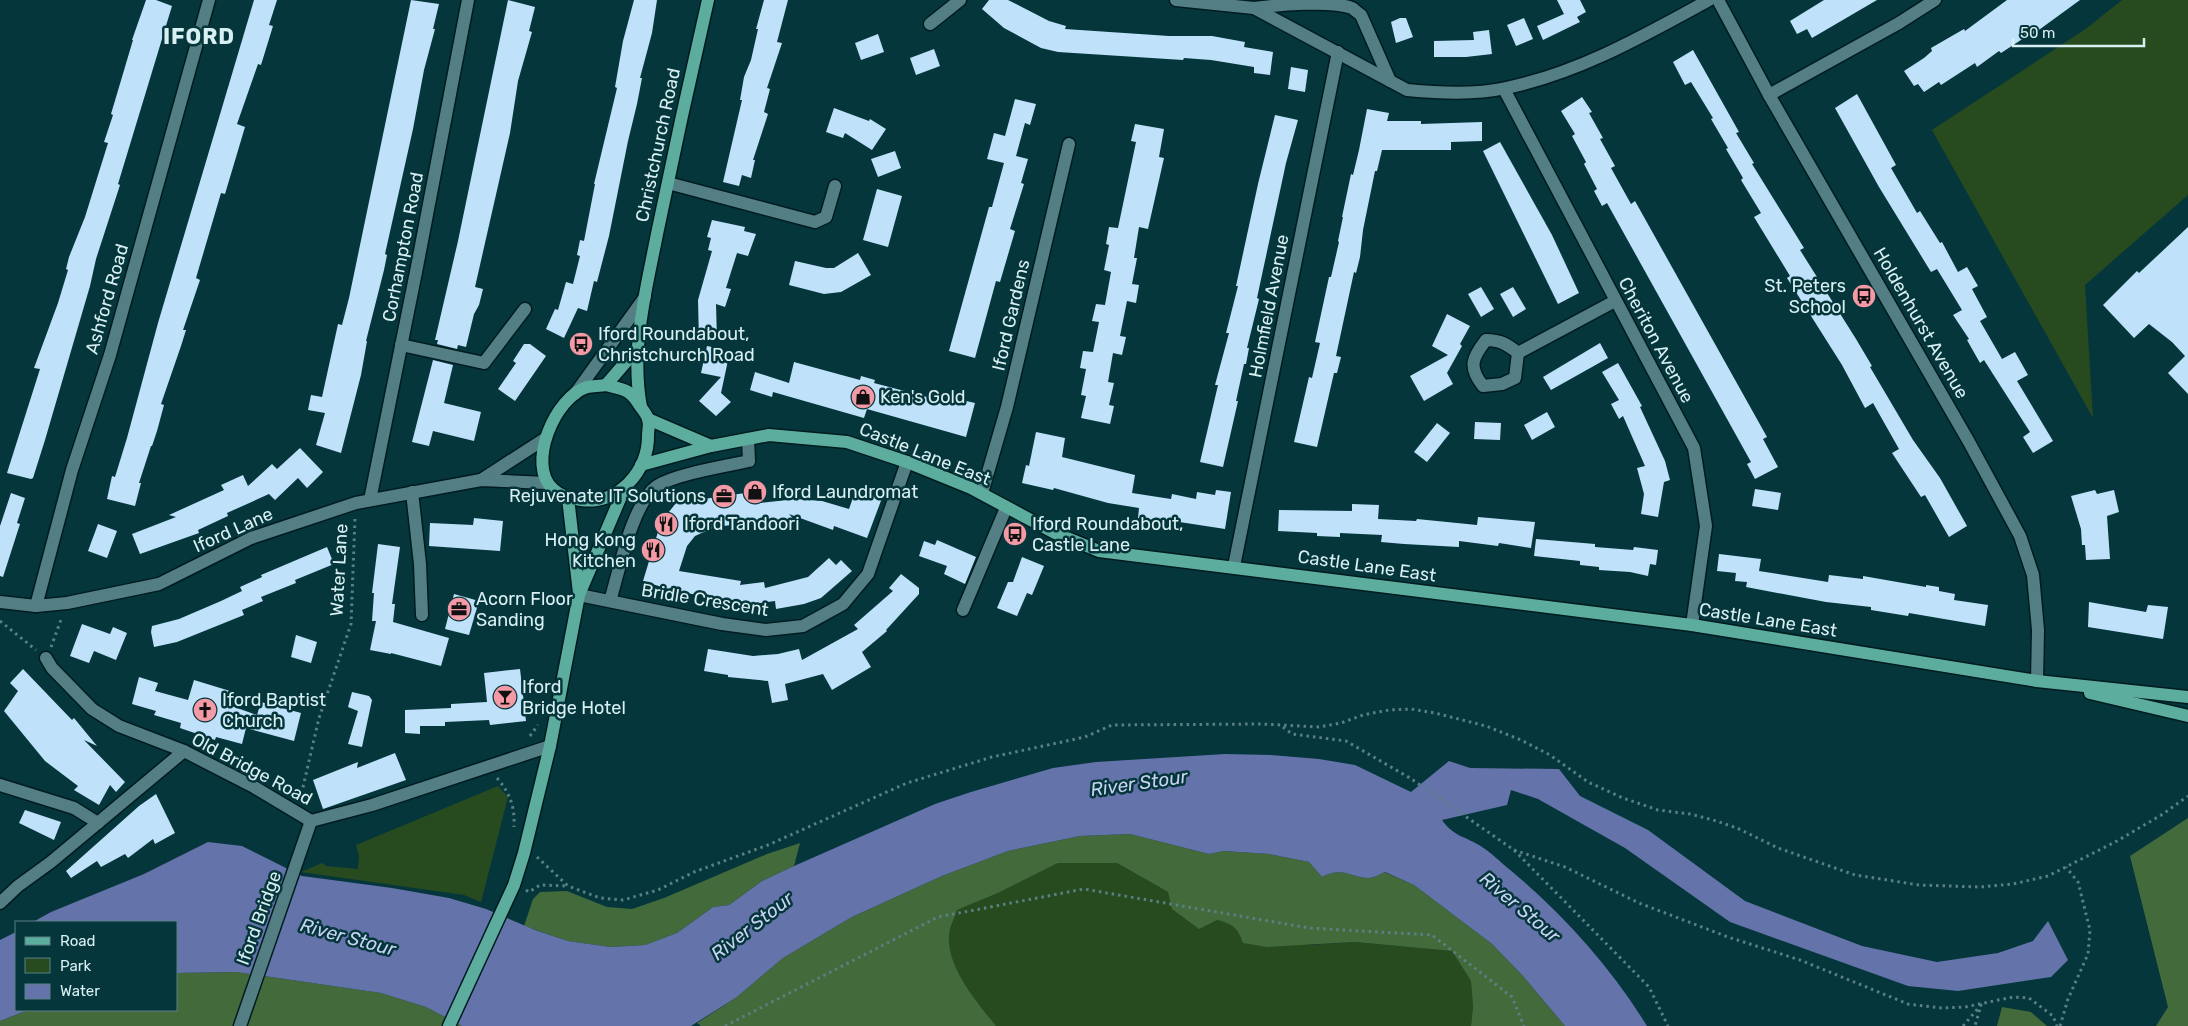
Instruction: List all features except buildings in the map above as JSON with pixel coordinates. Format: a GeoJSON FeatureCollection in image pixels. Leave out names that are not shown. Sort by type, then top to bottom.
{"type":"FeatureCollection","features":[{"type":"Feature","properties":{"kind":"main road","name":"Christchurch Road"},"geometry":{"type":"LineString","coordinates":[[641,407],[636,382],[637,349],[645,297],[708,0]]}},
{"type":"Feature","properties":{"kind":"main road"},"geometry":{"type":"LineString","coordinates":[[606,386],[637,349]]}},
{"type":"Feature","properties":{"kind":"main road"},"geometry":{"type":"LineString","coordinates":[[606,386],[627,391],[641,407],[648,419],[648,443],[641,465],[636,475],[625,487],[609,498],[588,501],[568,498],[555,492],[546,483],[542,469],[546,438],[552,421],[573,396],[586,388],[606,386]]}},
{"type":"Feature","properties":{"kind":"main road"},"geometry":{"type":"LineString","coordinates":[[648,419],[711,446]]}},
{"type":"Feature","properties":{"kind":"main road","name":"Castle Lane East"},"geometry":{"type":"LineString","coordinates":[[641,465],[711,446],[769,435],[847,442],[907,462],[982,493],[1006,508],[1055,533],[1099,551],[1234,566],[1692,625],[2037,681],[2188,697]]}},
{"type":"Feature","properties":{"kind":"main road"},"geometry":{"type":"LineString","coordinates":[[449,1026],[514,885],[524,853],[550,746],[580,595],[625,487]]}},
{"type":"Feature","properties":{"kind":"main road"},"geometry":{"type":"LineString","coordinates":[[568,498],[580,595]]}},
{"type":"Feature","properties":{"kind":"main road","name":"Castle Lane East"},"geometry":{"type":"LineString","coordinates":[[2037,681],[2188,716]]}},
{"type":"Feature","properties":{"kind":"street","name":"Ashford Road"},"geometry":{"type":"LineString","coordinates":[[36,606],[72,470],[110,355],[208,0]]}},
{"type":"Feature","properties":{"kind":"street","name":"Corhampton Road"},"geometry":{"type":"LineString","coordinates":[[370,500],[468,0]]}},
{"type":"Feature","properties":{"kind":"street"},"geometry":{"type":"LineString","coordinates":[[930,24],[960,0]]}},
{"type":"Feature","properties":{"kind":"street"},"geometry":{"type":"LineString","coordinates":[[1176,0],[1254,8],[1297,3],[1340,4],[1352,8],[1361,15],[1390,81]]}},
{"type":"Feature","properties":{"kind":"street"},"geometry":{"type":"LineString","coordinates":[[1254,8],[1407,90],[1434,92],[1504,88],[1539,80],[1635,40],[1709,0]]}},
{"type":"Feature","properties":{"kind":"street","name":"Holdenhurst Avenue"},"geometry":{"type":"LineString","coordinates":[[1718,0],[1769,94],[1969,442],[2020,536],[2033,575],[2038,630],[2037,681]]}},
{"type":"Feature","properties":{"kind":"street"},"geometry":{"type":"LineString","coordinates":[[1769,94],[1852,50],[1935,0]]}},
{"type":"Feature","properties":{"kind":"street","name":"Holmfield Avenue"},"geometry":{"type":"LineString","coordinates":[[1234,566],[1338,52]]}},
{"type":"Feature","properties":{"kind":"street","name":"Cheriton Avenue"},"geometry":{"type":"LineString","coordinates":[[1504,88],[1694,448],[1706,526],[1692,625]]}},
{"type":"Feature","properties":{"kind":"street","name":"Iford Gardens"},"geometry":{"type":"LineString","coordinates":[[982,493],[1007,407],[1069,144]]}},
{"type":"Feature","properties":{"kind":"street"},"geometry":{"type":"LineString","coordinates":[[668,183],[815,222],[826,217],[835,186]]}},
{"type":"Feature","properties":{"kind":"street","name":"Christchurch Road"},"geometry":{"type":"LineString","coordinates":[[573,396],[645,297]]}},
{"type":"Feature","properties":{"kind":"street"},"geometry":{"type":"LineString","coordinates":[[1518,353],[1615,301]]}},
{"type":"Feature","properties":{"kind":"street"},"geometry":{"type":"LineString","coordinates":[[401,345],[484,363],[525,309]]}},
{"type":"Feature","properties":{"kind":"street","name":"Iford Lane"},"geometry":{"type":"LineString","coordinates":[[480,480],[546,438]]}},
{"type":"Feature","properties":{"kind":"street"},"geometry":{"type":"LineString","coordinates":[[610,601],[634,520],[644,499],[658,486],[689,474],[749,461],[748,439]]}},
{"type":"Feature","properties":{"kind":"street","name":"Bridle Crescent"},"geometry":{"type":"LineString","coordinates":[[580,595],[722,624],[766,630],[803,626],[843,604],[868,574],[907,462]]}},
{"type":"Feature","properties":{"kind":"street","name":"Iford Lane"},"geometry":{"type":"LineString","coordinates":[[0,602],[36,606],[67,603],[159,584],[251,538],[356,503],[480,480],[546,483]]}},
{"type":"Feature","properties":{"kind":"street"},"geometry":{"type":"LineString","coordinates":[[412,492],[420,564],[422,615]]}},
{"type":"Feature","properties":{"kind":"street"},"geometry":{"type":"LineString","coordinates":[[963,610],[1006,508]]}},
{"type":"Feature","properties":{"kind":"street","name":"Old Bridge Road"},"geometry":{"type":"LineString","coordinates":[[46,658],[52,668],[92,709],[120,726],[184,751],[298,811],[311,821],[372,805],[550,746]]}},
{"type":"Feature","properties":{"kind":"street"},"geometry":{"type":"LineString","coordinates":[[0,903],[18,886],[98,823],[184,751]]}},
{"type":"Feature","properties":{"kind":"street"},"geometry":{"type":"LineString","coordinates":[[0,786],[74,808],[98,823]]}},
{"type":"Feature","properties":{"kind":"street","name":"Iford Bridge"},"geometry":{"type":"LineString","coordinates":[[240,1026],[254,982],[297,867],[311,821]]}},
{"type":"Feature","properties":{"kind":"path","name":"Water Lane"},"geometry":{"type":"LineString","coordinates":[[298,811],[319,718],[351,624],[356,503]]}},
{"type":"Feature","properties":{"kind":"path"},"geometry":{"type":"LineString","coordinates":[[1,622],[46,658],[67,603]]}},
{"type":"Feature","properties":{"kind":"path"},"geometry":{"type":"LineString","coordinates":[[529,892],[540,885],[568,886],[600,898],[623,900],[658,890],[694,872],[768,845],[908,783],[992,757],[1085,737],[1112,725],[1262,724],[1319,727],[1342,724],[1363,715],[1388,710],[1411,709],[1462,718],[1522,740],[1550,755],[1588,782],[1623,798],[1658,810],[1690,814],[1721,823],[1778,848],[1855,875],[1919,885],[1980,887],[2022,882],[2048,876],[2132,832],[2163,814],[2188,796]]}},
{"type":"Feature","properties":{"kind":"path"},"geometry":{"type":"LineString","coordinates":[[524,742],[534,733],[540,721]]}},
{"type":"Feature","properties":{"kind":"path"},"geometry":{"type":"LineString","coordinates":[[1282,726],[1292,734],[1346,741],[1426,789],[1514,850],[1649,987],[1668,1026]]}},
{"type":"Feature","properties":{"kind":"path"},"geometry":{"type":"LineString","coordinates":[[493,765],[497,777],[510,798],[514,812],[514,830]]}},
{"type":"Feature","properties":{"kind":"path"},"geometry":{"type":"LineString","coordinates":[[1514,850],[1566,867],[1639,903],[1728,937],[1800,960],[1908,1004],[1942,1008],[2013,998],[2029,998],[2053,1016],[2058,1026]]}},
{"type":"Feature","properties":{"kind":"path"},"geometry":{"type":"LineString","coordinates":[[524,853],[540,858],[568,886]]}},
{"type":"Feature","properties":{"kind":"path"},"geometry":{"type":"LineString","coordinates":[[2058,1026],[2088,954],[2090,930],[2078,882],[2066,867]]}},
{"type":"Feature","properties":{"kind":"path"},"geometry":{"type":"LineString","coordinates":[[725,1026],[938,917],[1084,889],[1309,928],[1432,936],[1512,997],[1524,1026]]}},
{"type":"Feature","properties":{"kind":"path"},"geometry":{"type":"LineString","coordinates":[[1963,1026],[1981,1004]]}},
{"type":"Feature","properties":{"kind":"path"},"geometry":{"type":"LineString","coordinates":[[1975,1026],[1981,1004]]}},
{"type":"Feature","properties":{"kind":"green space"},"geometry":{"type":"Polygon","coordinates":[[[2122,0],[2188,0],[2188,195],[2085,285],[2093,418],[1932,130],[2087,28],[2122,0]]]}},
{"type":"Feature","properties":{"kind":"green space"},"geometry":{"type":"Polygon","coordinates":[[[498,786],[508,797],[481,902],[464,895],[301,872],[322,863],[326,866],[358,869],[359,856],[356,845],[498,786]]]}},
{"type":"Feature","properties":{"kind":"green space"},"geometry":{"type":"Polygon","coordinates":[[[2188,818],[2188,1026],[2156,1026],[2168,1007],[2130,856],[2188,818]]]}},
{"type":"Feature","properties":{"kind":"green space"},"geometry":{"type":"Polygon","coordinates":[[[1130,834],[1209,854],[1224,851],[1269,854],[1309,862],[1322,877],[1335,872],[1341,872],[1369,878],[1384,872],[1414,885],[1492,944],[1523,976],[1565,1026],[1471,1026],[1473,1007],[1471,981],[1452,951],[1355,942],[1267,947],[1243,943],[1234,927],[1217,920],[1199,929],[1172,909],[1168,892],[1117,863],[1058,863],[998,893],[957,910],[949,936],[953,960],[965,984],[996,1026],[701,1026],[697,1023],[737,997],[783,958],[852,917],[942,876],[1008,851],[1080,836],[1130,834]]]}},
{"type":"Feature","properties":{"kind":"green space"},"geometry":{"type":"Polygon","coordinates":[[[800,843],[794,866],[762,881],[729,905],[713,907],[677,933],[645,945],[611,947],[568,941],[524,926],[533,899],[540,892],[567,891],[607,907],[632,909],[664,898],[767,854],[800,843]]]}},
{"type":"Feature","properties":{"kind":"green space"},"geometry":{"type":"Polygon","coordinates":[[[1058,863],[1117,863],[1217,920],[1229,923],[1239,931],[1308,945],[1355,942],[1452,951],[1471,981],[1473,1007],[1471,1026],[996,1026],[964,984],[952,959],[949,935],[957,910],[998,893],[1058,863]]]}},
{"type":"Feature","properties":{"kind":"green space"},"geometry":{"type":"Polygon","coordinates":[[[236,972],[381,993],[426,1007],[462,1026],[0,1026],[0,1021],[25,1011],[178,1011],[178,973],[236,972]]]}},
{"type":"Feature","properties":{"kind":"green space"},"geometry":{"type":"Polygon","coordinates":[[[2002,1007],[2031,1012],[2047,1026],[1997,1026],[2002,1007]]]}},
{"type":"Feature","properties":{"kind":"water","name":"River Stour"},"geometry":{"type":"Polygon","coordinates":[[[1225,754],[1319,759],[1355,765],[1411,792],[1449,761],[1470,768],[1559,769],[1580,796],[1648,830],[1745,901],[1862,946],[1937,962],[1998,953],[2033,941],[2048,921],[2068,960],[2051,977],[1958,991],[1908,986],[1730,922],[1625,848],[1538,799],[1511,790],[1507,805],[1442,820],[1456,834],[1486,849],[1529,886],[1567,923],[1617,982],[1647,1026],[1565,1026],[1523,976],[1492,944],[1414,885],[1385,872],[1369,878],[1341,872],[1335,872],[1322,877],[1309,862],[1269,854],[1224,851],[1209,854],[1130,834],[1080,836],[1008,851],[942,876],[852,917],[783,958],[737,997],[691,1026],[462,1026],[426,1007],[381,993],[236,972],[178,973],[178,921],[35,921],[51,912],[144,874],[208,842],[242,846],[302,876],[449,898],[486,909],[535,930],[568,941],[611,947],[645,945],[677,933],[713,907],[729,905],[762,881],[935,804],[1053,768],[1096,762],[1225,754]]]}},
{"type":"Feature","properties":{"kind":"water"},"geometry":{"type":"Polygon","coordinates":[[[15,932],[15,1011],[25,1011],[0,1021],[0,940],[15,932]]]}},
{"type":"Feature","properties":{"kind":"place","name":"St. Peters School"},"geometry":{"type":"Point","coordinates":[1864,296]}},
{"type":"Feature","properties":{"kind":"place","name":"Iford Roundabout, Christchurch Road"},"geometry":{"type":"Point","coordinates":[581,344]}},
{"type":"Feature","properties":{"kind":"place","name":"Ken's Gold"},"geometry":{"type":"Point","coordinates":[863,397]}},
{"type":"Feature","properties":{"kind":"place","name":"Iford Laundromat"},"geometry":{"type":"Point","coordinates":[755,492]}},
{"type":"Feature","properties":{"kind":"place","name":"Rejuvenate IT Solutions"},"geometry":{"type":"Point","coordinates":[724,496]}},
{"type":"Feature","properties":{"kind":"place","name":"Iford Tandoori"},"geometry":{"type":"Point","coordinates":[666,524]}},
{"type":"Feature","properties":{"kind":"place","name":"Iford Roundabout, Castle Lane"},"geometry":{"type":"Point","coordinates":[1015,534]}},
{"type":"Feature","properties":{"kind":"place","name":"Hong Kong Kitchen"},"geometry":{"type":"Point","coordinates":[653,550]}},
{"type":"Feature","properties":{"kind":"place","name":"Acorn Floor Sanding"},"geometry":{"type":"Point","coordinates":[459,609]}},
{"type":"Feature","properties":{"kind":"place","name":"Iford Bridge Hotel"},"geometry":{"type":"Point","coordinates":[505,697]}},
{"type":"Feature","properties":{"kind":"place","name":"Iford Baptist Church"},"geometry":{"type":"Point","coordinates":[205,710]}},
{"type":"Feature","properties":{"kind":"district","name":"IFORD"},"geometry":{"type":"Point","coordinates":[199,36]}}]}
